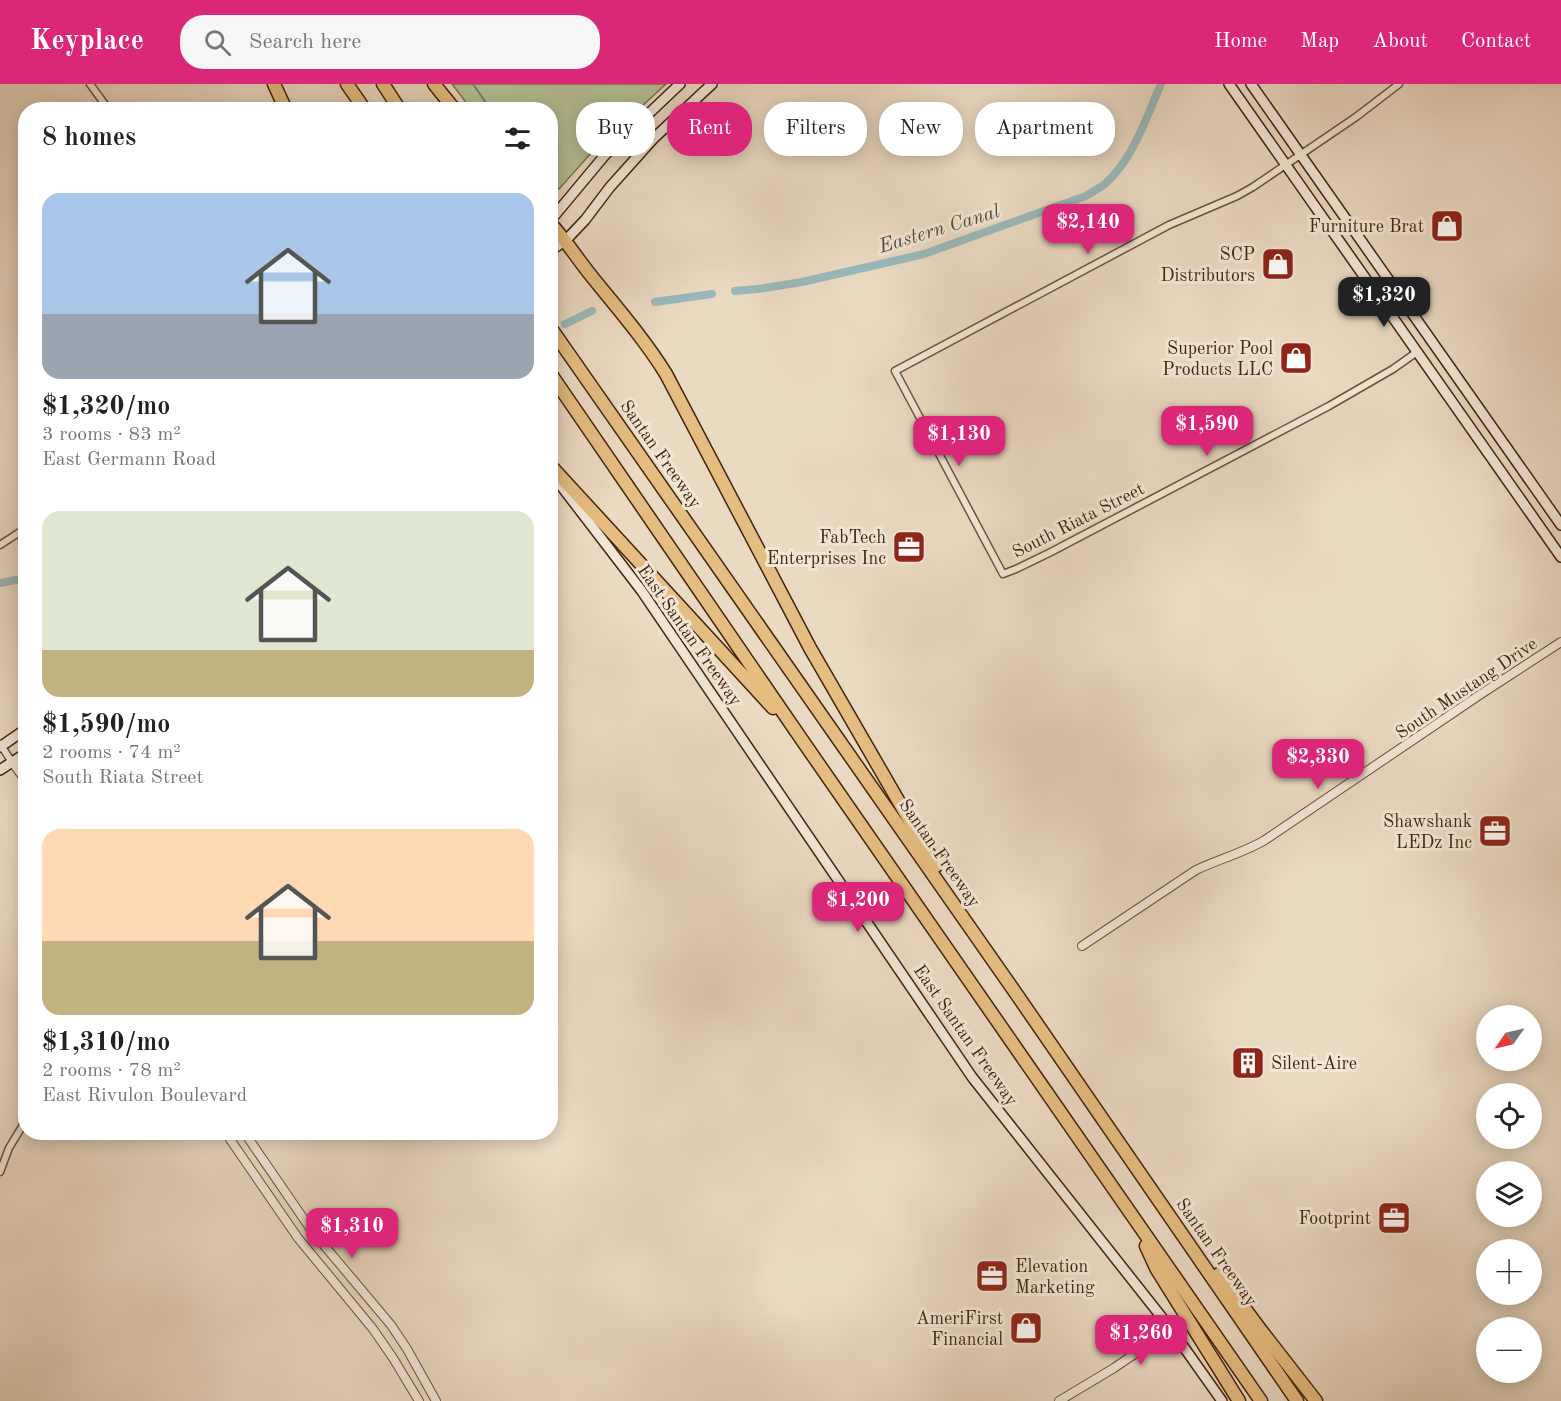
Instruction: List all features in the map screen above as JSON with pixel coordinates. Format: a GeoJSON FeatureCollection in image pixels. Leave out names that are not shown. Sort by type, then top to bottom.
{"type":"FeatureCollection","features":[{"type":"Feature","properties":{"kind":"highway"},"geometry":{"type":"LineString","coordinates":[[274,84],[282,102]]}},
{"type":"Feature","properties":{"kind":"highway"},"geometry":{"type":"LineString","coordinates":[[347,84],[359,102]]}},
{"type":"Feature","properties":{"kind":"highway"},"geometry":{"type":"LineString","coordinates":[[382,84],[394,102]]}},
{"type":"Feature","properties":{"kind":"highway"},"geometry":{"type":"LineString","coordinates":[[434,84],[448,102]]}},
{"type":"Feature","properties":{"kind":"highway"},"geometry":{"type":"LineString","coordinates":[[558,231],[654,355],[666,374],[832,687],[943,878],[1015,992]]}},
{"type":"Feature","properties":{"kind":"highway","name":"Santan Freeway"},"geometry":{"type":"LineString","coordinates":[[558,338],[1015,992],[1297,1401]]}},
{"type":"Feature","properties":{"kind":"highway"},"geometry":{"type":"LineString","coordinates":[[558,384],[1260,1401]]}},
{"type":"Feature","properties":{"kind":"highway"},"geometry":{"type":"LineString","coordinates":[[558,474],[802,740]]}},
{"type":"Feature","properties":{"kind":"highway"},"geometry":{"type":"LineString","coordinates":[[1144,1179],[1177,1216],[1316,1401]]}},
{"type":"Feature","properties":{"kind":"highway"},"geometry":{"type":"LineString","coordinates":[[1130,1213],[1156,1268],[1239,1401]]}},
{"type":"Feature","properties":{"kind":"main road"},"geometry":{"type":"LineString","coordinates":[[558,212],[605,155],[680,84]]}},
{"type":"Feature","properties":{"kind":"main road"},"geometry":{"type":"LineString","coordinates":[[558,246],[585,220],[610,187],[654,138],[712,84]]}},
{"type":"Feature","properties":{"kind":"main road"},"geometry":{"type":"LineString","coordinates":[[1229,84],[1561,557]]}},
{"type":"Feature","properties":{"kind":"main road"},"geometry":{"type":"LineString","coordinates":[[1251,84],[1561,525]]}},
{"type":"Feature","properties":{"kind":"main road","name":"East Santan Freeway"},"geometry":{"type":"LineString","coordinates":[[558,482],[640,590],[972,1077],[1171,1329],[1222,1401]]}},
{"type":"Feature","properties":{"kind":"main road"},"geometry":{"type":"LineString","coordinates":[[0,745],[18,734]]}},
{"type":"Feature","properties":{"kind":"main road"},"geometry":{"type":"LineString","coordinates":[[0,770],[18,758]]}},
{"type":"Feature","properties":{"kind":"street"},"geometry":{"type":"LineString","coordinates":[[90,84],[102,102]]}},
{"type":"Feature","properties":{"kind":"street"},"geometry":{"type":"LineString","coordinates":[[1286,166],[1399,84]]}},
{"type":"Feature","properties":{"kind":"street","name":"South Riata Street"},"geometry":{"type":"LineString","coordinates":[[1286,166],[1237,196],[1169,225],[895,371],[1003,574],[1051,552],[1320,411],[1418,352]]}},
{"type":"Feature","properties":{"kind":"street"},"geometry":{"type":"LineString","coordinates":[[0,545],[18,533]]}},
{"type":"Feature","properties":{"kind":"street","name":"South Mustang Drive"},"geometry":{"type":"LineString","coordinates":[[1082,946],[1196,870],[1242,852],[1265,840],[1561,642]]}},
{"type":"Feature","properties":{"kind":"street"},"geometry":{"type":"LineString","coordinates":[[0,745],[18,770]]}},
{"type":"Feature","properties":{"kind":"street"},"geometry":{"type":"LineString","coordinates":[[12,762],[18,766]]}},
{"type":"Feature","properties":{"kind":"street"},"geometry":{"type":"LineString","coordinates":[[0,1172],[9,1148],[18,1133]]}},
{"type":"Feature","properties":{"kind":"street"},"geometry":{"type":"LineString","coordinates":[[231,1140],[298,1238],[373,1329],[419,1401]]}},
{"type":"Feature","properties":{"kind":"street"},"geometry":{"type":"LineString","coordinates":[[249,1140],[312,1231],[391,1325],[436,1401]]}},
{"type":"Feature","properties":{"kind":"street"},"geometry":{"type":"LineString","coordinates":[[1059,1401],[1114,1368],[1171,1329]]}},
{"type":"Feature","properties":{"kind":"green space"},"geometry":{"type":"Polygon","coordinates":[[[452,84],[666,84],[646,102],[576,102],[576,156],[588,156],[559,189],[558,102],[466,102],[452,84]]]}},
{"type":"Feature","properties":{"kind":"waterway"},"geometry":{"type":"LineString","coordinates":[[473,84],[485,102]]}},
{"type":"Feature","properties":{"kind":"waterway","name":"Eastern Canal"},"geometry":{"type":"LineString","coordinates":[[735,291],[802,282],[924,254],[1086,196],[1106,183],[1116,173],[1132,149],[1161,84]]}},
{"type":"Feature","properties":{"kind":"waterway","name":"Eastern Canal"},"geometry":{"type":"LineString","coordinates":[[655,302],[712,294]]}},
{"type":"Feature","properties":{"kind":"waterway","name":"Eastern Canal"},"geometry":{"type":"LineString","coordinates":[[565,324],[592,311]]}},
{"type":"Feature","properties":{"kind":"waterway","name":"Eastern Canal"},"geometry":{"type":"LineString","coordinates":[[0,583],[18,580]]}},
{"type":"Feature","properties":{"kind":"place","name":"Furniture Brat"},"geometry":{"type":"Point","coordinates":[1447,226]}},
{"type":"Feature","properties":{"kind":"place","name":"SCP Distributors"},"geometry":{"type":"Point","coordinates":[1278,264]}},
{"type":"Feature","properties":{"kind":"place","name":"Superior Pool Products LLC"},"geometry":{"type":"Point","coordinates":[1296,358]}},
{"type":"Feature","properties":{"kind":"place","name":"FabTech Enterprises Inc"},"geometry":{"type":"Point","coordinates":[909,547]}},
{"type":"Feature","properties":{"kind":"place","name":"Shawshank LEDz Inc"},"geometry":{"type":"Point","coordinates":[1495,831]}},
{"type":"Feature","properties":{"kind":"place","name":"Silent-Aire"},"geometry":{"type":"Point","coordinates":[1248,1063]}},
{"type":"Feature","properties":{"kind":"place","name":"Footprint"},"geometry":{"type":"Point","coordinates":[1394,1218]}},
{"type":"Feature","properties":{"kind":"place","name":"Elevation Marketing"},"geometry":{"type":"Point","coordinates":[992,1276]}},
{"type":"Feature","properties":{"kind":"place","name":"AmeriFirst Financial"},"geometry":{"type":"Point","coordinates":[1026,1328]}}]}
